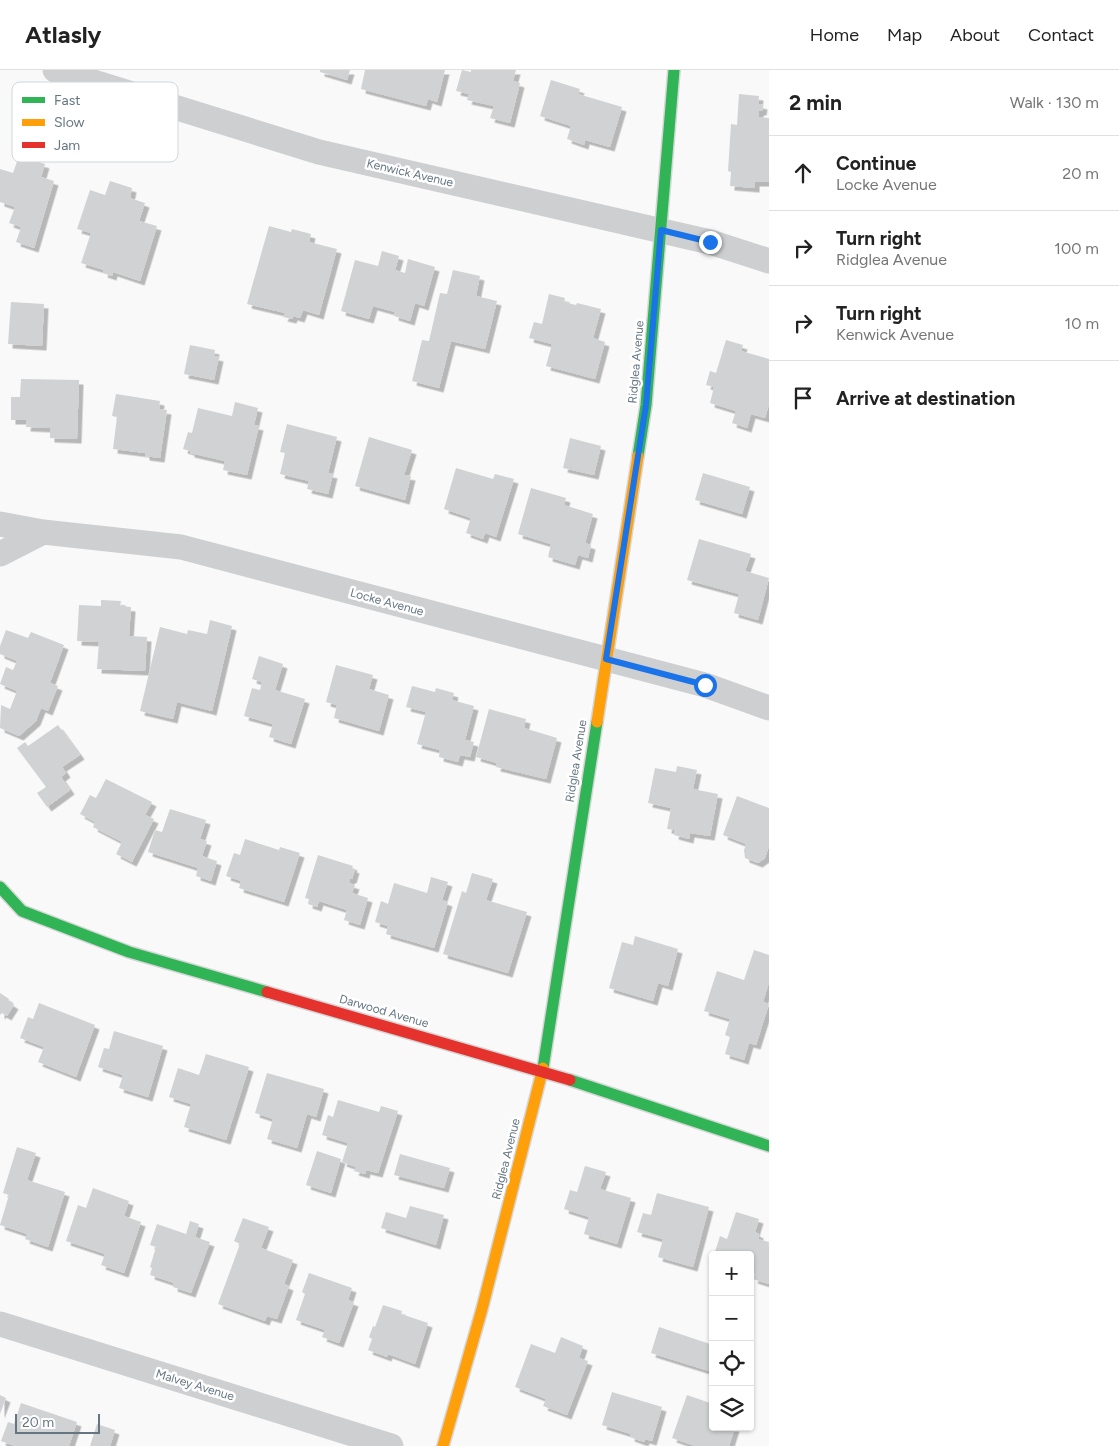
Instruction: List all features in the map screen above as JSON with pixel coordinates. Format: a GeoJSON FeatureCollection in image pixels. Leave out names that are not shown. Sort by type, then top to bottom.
{"type":"FeatureCollection","features":[{"type":"Feature","properties":{"kind":"street","name":"Kenwick Avenue"},"geometry":{"type":"LineString","coordinates":[[54,70],[93,82]]}},
{"type":"Feature","properties":{"kind":"street","name":"Ridglea Avenue"},"geometry":{"type":"LineString","coordinates":[[443,1446],[482,1309],[543,1071],[646,405],[674,70]]}},
{"type":"Feature","properties":{"kind":"street","name":"Kenwick Avenue"},"geometry":{"type":"LineString","coordinates":[[178,108],[319,152],[661,230],[710,242],[769,261]]}},
{"type":"Feature","properties":{"kind":"street","name":"Locke Avenue"},"geometry":{"type":"LineString","coordinates":[[0,524],[43,532],[181,548],[705,685],[769,708]]}},
{"type":"Feature","properties":{"kind":"street"},"geometry":{"type":"LineString","coordinates":[[0,554],[43,532]]}},
{"type":"Feature","properties":{"kind":"street","name":"Darwood Avenue"},"geometry":{"type":"LineString","coordinates":[[0,887],[22,911],[129,952],[543,1071],[769,1146]]}},
{"type":"Feature","properties":{"kind":"street","name":"Malvey Avenue"},"geometry":{"type":"LineString","coordinates":[[0,1324],[391,1446]]}},
{"type":"Feature","properties":{"kind":"building"},"geometry":{"type":"Polygon","coordinates":[[[320,70],[350,70],[347,80],[320,72],[320,70]]]}},
{"type":"Feature","properties":{"kind":"building"},"geometry":{"type":"Polygon","coordinates":[[[365,70],[445,70],[437,102],[428,99],[426,106],[361,89],[365,70]]]}},
{"type":"Feature","properties":{"kind":"building"},"geometry":{"type":"Polygon","coordinates":[[[462,70],[471,72],[471,70],[516,70],[513,81],[520,83],[510,123],[490,118],[494,106],[467,100],[469,94],[456,91],[462,70]]]}},
{"type":"Feature","properties":{"kind":"building"},"geometry":{"type":"Polygon","coordinates":[[[551,80],[580,89],[578,94],[622,107],[610,147],[585,140],[584,145],[567,139],[571,126],[540,116],[551,80]]]}},
{"type":"Feature","properties":{"kind":"building"},"geometry":{"type":"Polygon","coordinates":[[[739,94],[759,96],[758,104],[763,105],[762,111],[759,111],[759,117],[769,118],[769,182],[755,182],[755,188],[730,186],[731,172],[728,171],[731,124],[737,125],[739,94]]]}},
{"type":"Feature","properties":{"kind":"building"},"geometry":{"type":"Polygon","coordinates":[[[17,162],[38,162],[45,164],[41,177],[54,181],[34,248],[16,242],[21,227],[9,223],[15,207],[0,202],[0,169],[13,173],[17,162]]]}},
{"type":"Feature","properties":{"kind":"building"},"geometry":{"type":"Polygon","coordinates":[[[110,181],[132,188],[130,198],[145,203],[139,221],[157,226],[140,281],[113,272],[112,276],[103,273],[104,270],[81,263],[91,233],[77,229],[90,190],[105,195],[110,181]]]}},
{"type":"Feature","properties":{"kind":"building"},"geometry":{"type":"Polygon","coordinates":[[[269,226],[291,232],[292,229],[311,234],[309,242],[337,249],[319,315],[303,310],[300,318],[293,316],[292,319],[283,317],[285,313],[247,304],[269,226]]]}},
{"type":"Feature","properties":{"kind":"building"},"geometry":{"type":"Polygon","coordinates":[[[382,251],[399,256],[395,270],[405,273],[408,259],[435,267],[424,306],[415,303],[410,321],[394,316],[395,312],[373,306],[369,319],[341,311],[355,260],[378,266],[382,251]]]}},
{"type":"Feature","properties":{"kind":"building"},"geometry":{"type":"Polygon","coordinates":[[[453,270],[480,276],[476,296],[497,301],[485,349],[451,341],[439,388],[412,381],[422,340],[429,341],[440,293],[447,294],[453,270]]]}},
{"type":"Feature","properties":{"kind":"building"},"geometry":{"type":"Polygon","coordinates":[[[549,294],[565,298],[564,302],[601,309],[593,338],[605,342],[595,379],[546,366],[552,344],[529,338],[534,322],[542,324],[549,294]]]}},
{"type":"Feature","properties":{"kind":"building"},"geometry":{"type":"Polygon","coordinates":[[[11,302],[44,304],[42,346],[8,344],[11,302]]]}},
{"type":"Feature","properties":{"kind":"building"},"geometry":{"type":"Polygon","coordinates":[[[726,340],[743,345],[741,351],[769,359],[769,404],[765,418],[751,414],[747,428],[732,423],[736,411],[710,403],[714,387],[706,385],[710,371],[716,373],[726,340]]]}},
{"type":"Feature","properties":{"kind":"building"},"geometry":{"type":"Polygon","coordinates":[[[190,345],[215,350],[214,356],[219,357],[214,380],[184,374],[190,345]]]}},
{"type":"Feature","properties":{"kind":"building"},"geometry":{"type":"Polygon","coordinates":[[[21,379],[79,380],[77,439],[50,438],[50,428],[26,427],[27,420],[11,420],[11,397],[20,397],[21,379]]]}},
{"type":"Feature","properties":{"kind":"building"},"geometry":{"type":"Polygon","coordinates":[[[116,394],[160,401],[159,409],[167,410],[160,458],[145,456],[145,453],[113,449],[117,417],[112,416],[116,394]]]}},
{"type":"Feature","properties":{"kind":"building"},"geometry":{"type":"Polygon","coordinates":[[[235,402],[258,408],[254,425],[259,426],[247,475],[223,470],[225,461],[190,453],[190,451],[183,449],[188,432],[192,433],[198,408],[232,416],[235,402]]]}},
{"type":"Feature","properties":{"kind":"building"},"geometry":{"type":"Polygon","coordinates":[[[287,424],[337,437],[328,473],[333,474],[328,494],[307,489],[309,481],[280,474],[285,453],[280,452],[287,424]]]}},
{"type":"Feature","properties":{"kind":"building"},"geometry":{"type":"Polygon","coordinates":[[[369,437],[412,450],[404,475],[411,476],[405,500],[355,486],[369,437]]]}},
{"type":"Feature","properties":{"kind":"building"},"geometry":{"type":"Polygon","coordinates":[[[570,438],[601,446],[594,475],[563,468],[570,438]]]}},
{"type":"Feature","properties":{"kind":"building"},"geometry":{"type":"Polygon","coordinates":[[[456,468],[493,479],[495,474],[514,479],[496,537],[485,533],[483,539],[466,533],[471,518],[444,509],[456,468]]]}},
{"type":"Feature","properties":{"kind":"building"},"geometry":{"type":"Polygon","coordinates":[[[703,473],[750,487],[742,514],[695,500],[703,473]]]}},
{"type":"Feature","properties":{"kind":"building"},"geometry":{"type":"Polygon","coordinates":[[[531,488],[566,498],[564,505],[593,514],[585,543],[591,545],[588,558],[578,555],[575,565],[548,557],[551,544],[518,534],[531,488]]]}},
{"type":"Feature","properties":{"kind":"building"},"geometry":{"type":"Polygon","coordinates":[[[699,539],[751,554],[745,571],[769,578],[758,620],[734,613],[739,594],[687,580],[699,539]]]}},
{"type":"Feature","properties":{"kind":"building"},"geometry":{"type":"Polygon","coordinates":[[[101,600],[121,601],[120,606],[131,607],[129,636],[147,637],[145,671],[97,669],[99,642],[77,641],[79,605],[101,606],[101,600]]]}},
{"type":"Feature","properties":{"kind":"building"},"geometry":{"type":"Polygon","coordinates":[[[210,620],[232,626],[212,711],[177,702],[173,719],[140,711],[160,627],[187,634],[188,630],[207,634],[210,620]]]}},
{"type":"Feature","properties":{"kind":"building"},"geometry":{"type":"Polygon","coordinates":[[[6,630],[28,638],[31,632],[64,645],[50,683],[58,686],[48,711],[41,708],[36,721],[19,736],[0,728],[1,705],[10,709],[17,691],[0,684],[6,667],[13,670],[17,661],[0,654],[0,646],[6,630]]]}},
{"type":"Feature","properties":{"kind":"building"},"geometry":{"type":"Polygon","coordinates":[[[259,656],[283,664],[275,690],[305,699],[291,744],[269,737],[273,724],[244,716],[252,688],[260,690],[262,682],[252,679],[259,656]]]}},
{"type":"Feature","properties":{"kind":"building"},"geometry":{"type":"Polygon","coordinates":[[[336,665],[373,675],[369,689],[389,695],[379,731],[334,718],[337,705],[326,702],[336,665]]]}},
{"type":"Feature","properties":{"kind":"building"},"geometry":{"type":"Polygon","coordinates":[[[412,686],[435,692],[436,688],[454,693],[452,700],[474,706],[465,740],[474,742],[470,757],[460,755],[458,762],[439,757],[440,750],[417,744],[426,712],[406,707],[412,686]]]}},
{"type":"Feature","properties":{"kind":"building"},"geometry":{"type":"Polygon","coordinates":[[[489,709],[526,719],[524,728],[557,738],[546,779],[496,767],[497,763],[476,757],[489,709]]]}},
{"type":"Feature","properties":{"kind":"building"},"geometry":{"type":"Polygon","coordinates":[[[58,725],[80,755],[62,767],[66,773],[61,777],[70,790],[47,807],[37,793],[46,787],[17,748],[25,742],[28,746],[58,725]]]}},
{"type":"Feature","properties":{"kind":"building"},"geometry":{"type":"Polygon","coordinates":[[[677,766],[697,770],[693,789],[718,794],[710,836],[690,833],[689,839],[674,835],[675,830],[667,829],[671,808],[648,803],[655,768],[676,772],[677,766]]]}},
{"type":"Feature","properties":{"kind":"building"},"geometry":{"type":"Polygon","coordinates":[[[106,779],[152,802],[145,815],[154,819],[132,862],[116,854],[122,842],[93,827],[95,822],[80,814],[90,795],[96,798],[106,779]]]}},
{"type":"Feature","properties":{"kind":"building"},"geometry":{"type":"Polygon","coordinates":[[[737,796],[769,808],[769,846],[765,858],[758,863],[745,858],[744,850],[746,844],[723,835],[737,796]]]}},
{"type":"Feature","properties":{"kind":"building"},"geometry":{"type":"Polygon","coordinates":[[[170,809],[206,820],[200,839],[207,841],[202,856],[217,861],[211,881],[196,876],[198,868],[148,852],[155,830],[162,832],[170,809]]]}},
{"type":"Feature","properties":{"kind":"building"},"geometry":{"type":"Polygon","coordinates":[[[245,839],[279,850],[280,847],[300,853],[284,902],[239,888],[241,881],[226,876],[234,853],[240,855],[245,839]]]}},
{"type":"Feature","properties":{"kind":"building"},"geometry":{"type":"Polygon","coordinates":[[[318,855],[353,866],[352,868],[355,869],[349,883],[355,885],[352,893],[368,898],[360,925],[344,920],[347,910],[319,901],[317,907],[308,904],[309,899],[305,898],[318,855]]]}},
{"type":"Feature","properties":{"kind":"building"},"geometry":{"type":"Polygon","coordinates":[[[472,873],[493,879],[486,900],[527,912],[508,973],[443,954],[462,891],[466,893],[472,873]]]}},
{"type":"Feature","properties":{"kind":"building"},"geometry":{"type":"Polygon","coordinates":[[[431,877],[448,882],[442,900],[448,902],[434,948],[386,934],[388,926],[375,922],[381,901],[388,904],[394,883],[427,893],[431,877]]]}},
{"type":"Feature","properties":{"kind":"building"},"geometry":{"type":"Polygon","coordinates":[[[635,936],[678,949],[668,986],[658,983],[653,1001],[609,988],[622,942],[633,945],[635,936]]]}},
{"type":"Feature","properties":{"kind":"building"},"geometry":{"type":"Polygon","coordinates":[[[754,950],[769,955],[769,982],[763,1002],[769,1004],[756,1045],[749,1043],[744,1060],[725,1054],[730,1037],[725,1035],[730,1019],[704,1011],[717,971],[744,980],[754,950]]]}},
{"type":"Feature","properties":{"kind":"building"},"geometry":{"type":"Polygon","coordinates":[[[0,993],[14,1005],[7,1016],[2,1013],[0,1015],[0,993]]]}},
{"type":"Feature","properties":{"kind":"building"},"geometry":{"type":"Polygon","coordinates":[[[39,1003],[95,1025],[76,1077],[38,1062],[44,1047],[20,1038],[28,1017],[33,1019],[39,1003]]]}},
{"type":"Feature","properties":{"kind":"building"},"geometry":{"type":"Polygon","coordinates":[[[114,1031],[163,1046],[148,1097],[119,1088],[123,1075],[98,1067],[104,1048],[109,1049],[114,1031]]]}},
{"type":"Feature","properties":{"kind":"building"},"geometry":{"type":"Polygon","coordinates":[[[206,1054],[249,1067],[226,1140],[184,1127],[191,1104],[169,1097],[178,1068],[199,1075],[206,1054]]]}},
{"type":"Feature","properties":{"kind":"building"},"geometry":{"type":"Polygon","coordinates":[[[267,1073],[324,1089],[316,1117],[307,1114],[297,1148],[267,1139],[273,1119],[255,1113],[267,1073]]]}},
{"type":"Feature","properties":{"kind":"building"},"geometry":{"type":"Polygon","coordinates":[[[338,1100],[379,1112],[381,1106],[398,1111],[378,1173],[366,1170],[365,1174],[354,1171],[356,1167],[342,1162],[348,1143],[322,1135],[328,1115],[333,1117],[338,1100]]]}},
{"type":"Feature","properties":{"kind":"building"},"geometry":{"type":"Polygon","coordinates":[[[17,1147],[36,1153],[27,1180],[65,1192],[48,1247],[25,1239],[27,1234],[0,1225],[9,1195],[3,1193],[17,1147]]]}},
{"type":"Feature","properties":{"kind":"building"},"geometry":{"type":"Polygon","coordinates":[[[317,1151],[341,1159],[331,1193],[306,1185],[317,1151]]]}},
{"type":"Feature","properties":{"kind":"building"},"geometry":{"type":"Polygon","coordinates":[[[400,1154],[450,1168],[444,1188],[394,1175],[400,1154]]]}},
{"type":"Feature","properties":{"kind":"building"},"geometry":{"type":"Polygon","coordinates":[[[585,1166],[606,1172],[600,1189],[631,1198],[617,1244],[584,1234],[589,1217],[564,1209],[570,1190],[577,1192],[585,1166]]]}},
{"type":"Feature","properties":{"kind":"building"},"geometry":{"type":"Polygon","coordinates":[[[93,1188],[129,1201],[124,1216],[141,1222],[124,1273],[101,1265],[105,1254],[66,1241],[78,1205],[86,1208],[93,1188]]]}},
{"type":"Feature","properties":{"kind":"building"},"geometry":{"type":"Polygon","coordinates":[[[657,1193],[709,1207],[693,1267],[658,1257],[663,1239],[637,1232],[643,1213],[651,1215],[657,1193]]]}},
{"type":"Feature","properties":{"kind":"building"},"geometry":{"type":"Polygon","coordinates":[[[410,1206],[444,1215],[436,1245],[381,1228],[386,1212],[406,1218],[410,1206]]]}},
{"type":"Feature","properties":{"kind":"building"},"geometry":{"type":"Polygon","coordinates":[[[736,1212],[759,1219],[755,1232],[759,1234],[758,1239],[769,1242],[769,1284],[754,1279],[754,1251],[715,1251],[720,1236],[727,1239],[736,1212]]]}},
{"type":"Feature","properties":{"kind":"building"},"geometry":{"type":"Polygon","coordinates":[[[243,1218],[269,1227],[261,1248],[293,1260],[284,1284],[289,1286],[277,1319],[267,1316],[265,1321],[218,1304],[240,1244],[234,1241],[243,1218]]]}},
{"type":"Feature","properties":{"kind":"building"},"geometry":{"type":"Polygon","coordinates":[[[190,1221],[199,1224],[195,1237],[210,1242],[191,1293],[173,1287],[174,1283],[150,1275],[152,1268],[150,1267],[156,1247],[150,1245],[157,1224],[186,1234],[190,1221]]]}},
{"type":"Feature","properties":{"kind":"building"},"geometry":{"type":"Polygon","coordinates":[[[309,1273],[352,1288],[348,1300],[354,1302],[339,1343],[322,1337],[325,1330],[296,1320],[305,1294],[302,1292],[309,1273]]]}},
{"type":"Feature","properties":{"kind":"building"},"geometry":{"type":"Polygon","coordinates":[[[383,1305],[402,1311],[401,1314],[428,1323],[415,1364],[388,1354],[387,1357],[368,1350],[372,1339],[369,1337],[383,1305]]]}},
{"type":"Feature","properties":{"kind":"building"},"geometry":{"type":"Polygon","coordinates":[[[659,1327],[709,1344],[709,1371],[651,1353],[659,1327]]]}},
{"type":"Feature","properties":{"kind":"building"},"geometry":{"type":"Polygon","coordinates":[[[561,1337],[583,1346],[579,1358],[588,1361],[567,1415],[543,1406],[546,1399],[515,1387],[531,1344],[555,1353],[561,1337]]]}},
{"type":"Feature","properties":{"kind":"building"},"geometry":{"type":"Polygon","coordinates":[[[612,1392],[662,1407],[652,1441],[645,1439],[644,1442],[630,1437],[631,1434],[602,1425],[612,1392]]]}},
{"type":"Feature","properties":{"kind":"building"},"geometry":{"type":"Polygon","coordinates":[[[0,1395],[6,1398],[0,1414],[0,1395]]]}},
{"type":"Feature","properties":{"kind":"building"},"geometry":{"type":"Polygon","coordinates":[[[687,1395],[709,1403],[709,1431],[734,1431],[729,1446],[695,1446],[672,1438],[687,1395]]]}},
{"type":"Feature","properties":{"kind":"building"},"geometry":{"type":"Polygon","coordinates":[[[21,1403],[77,1422],[69,1446],[15,1446],[1,1441],[8,1422],[14,1424],[21,1403]]]}},
{"type":"Feature","properties":{"kind":"building"},"geometry":{"type":"Polygon","coordinates":[[[97,1424],[115,1430],[110,1446],[90,1446],[97,1424]]]}},
{"type":"Feature","properties":{"kind":"traffic: fast"},"geometry":{"type":"LineString","coordinates":[[638,456],[646,405],[674,70]]}},
{"type":"Feature","properties":{"kind":"traffic: fast"},"geometry":{"type":"LineString","coordinates":[[543,1068],[597,722]]}},
{"type":"Feature","properties":{"kind":"traffic: fast"},"geometry":{"type":"LineString","coordinates":[[0,887],[22,911],[129,952],[267,992]]}},
{"type":"Feature","properties":{"kind":"traffic: fast"},"geometry":{"type":"LineString","coordinates":[[570,1080],[769,1146]]}},
{"type":"Feature","properties":{"kind":"traffic: slow"},"geometry":{"type":"LineString","coordinates":[[597,722],[638,456]]}},
{"type":"Feature","properties":{"kind":"traffic: slow"},"geometry":{"type":"LineString","coordinates":[[443,1446],[482,1309],[543,1068]]}},
{"type":"Feature","properties":{"kind":"traffic: jam"},"geometry":{"type":"LineString","coordinates":[[267,992],[570,1080]]}},
{"type":"Feature","properties":{"kind":"route"},"geometry":{"type":"LineString","coordinates":[[705,685],[606,659],[646,405],[661,230],[710,242]]}}]}
